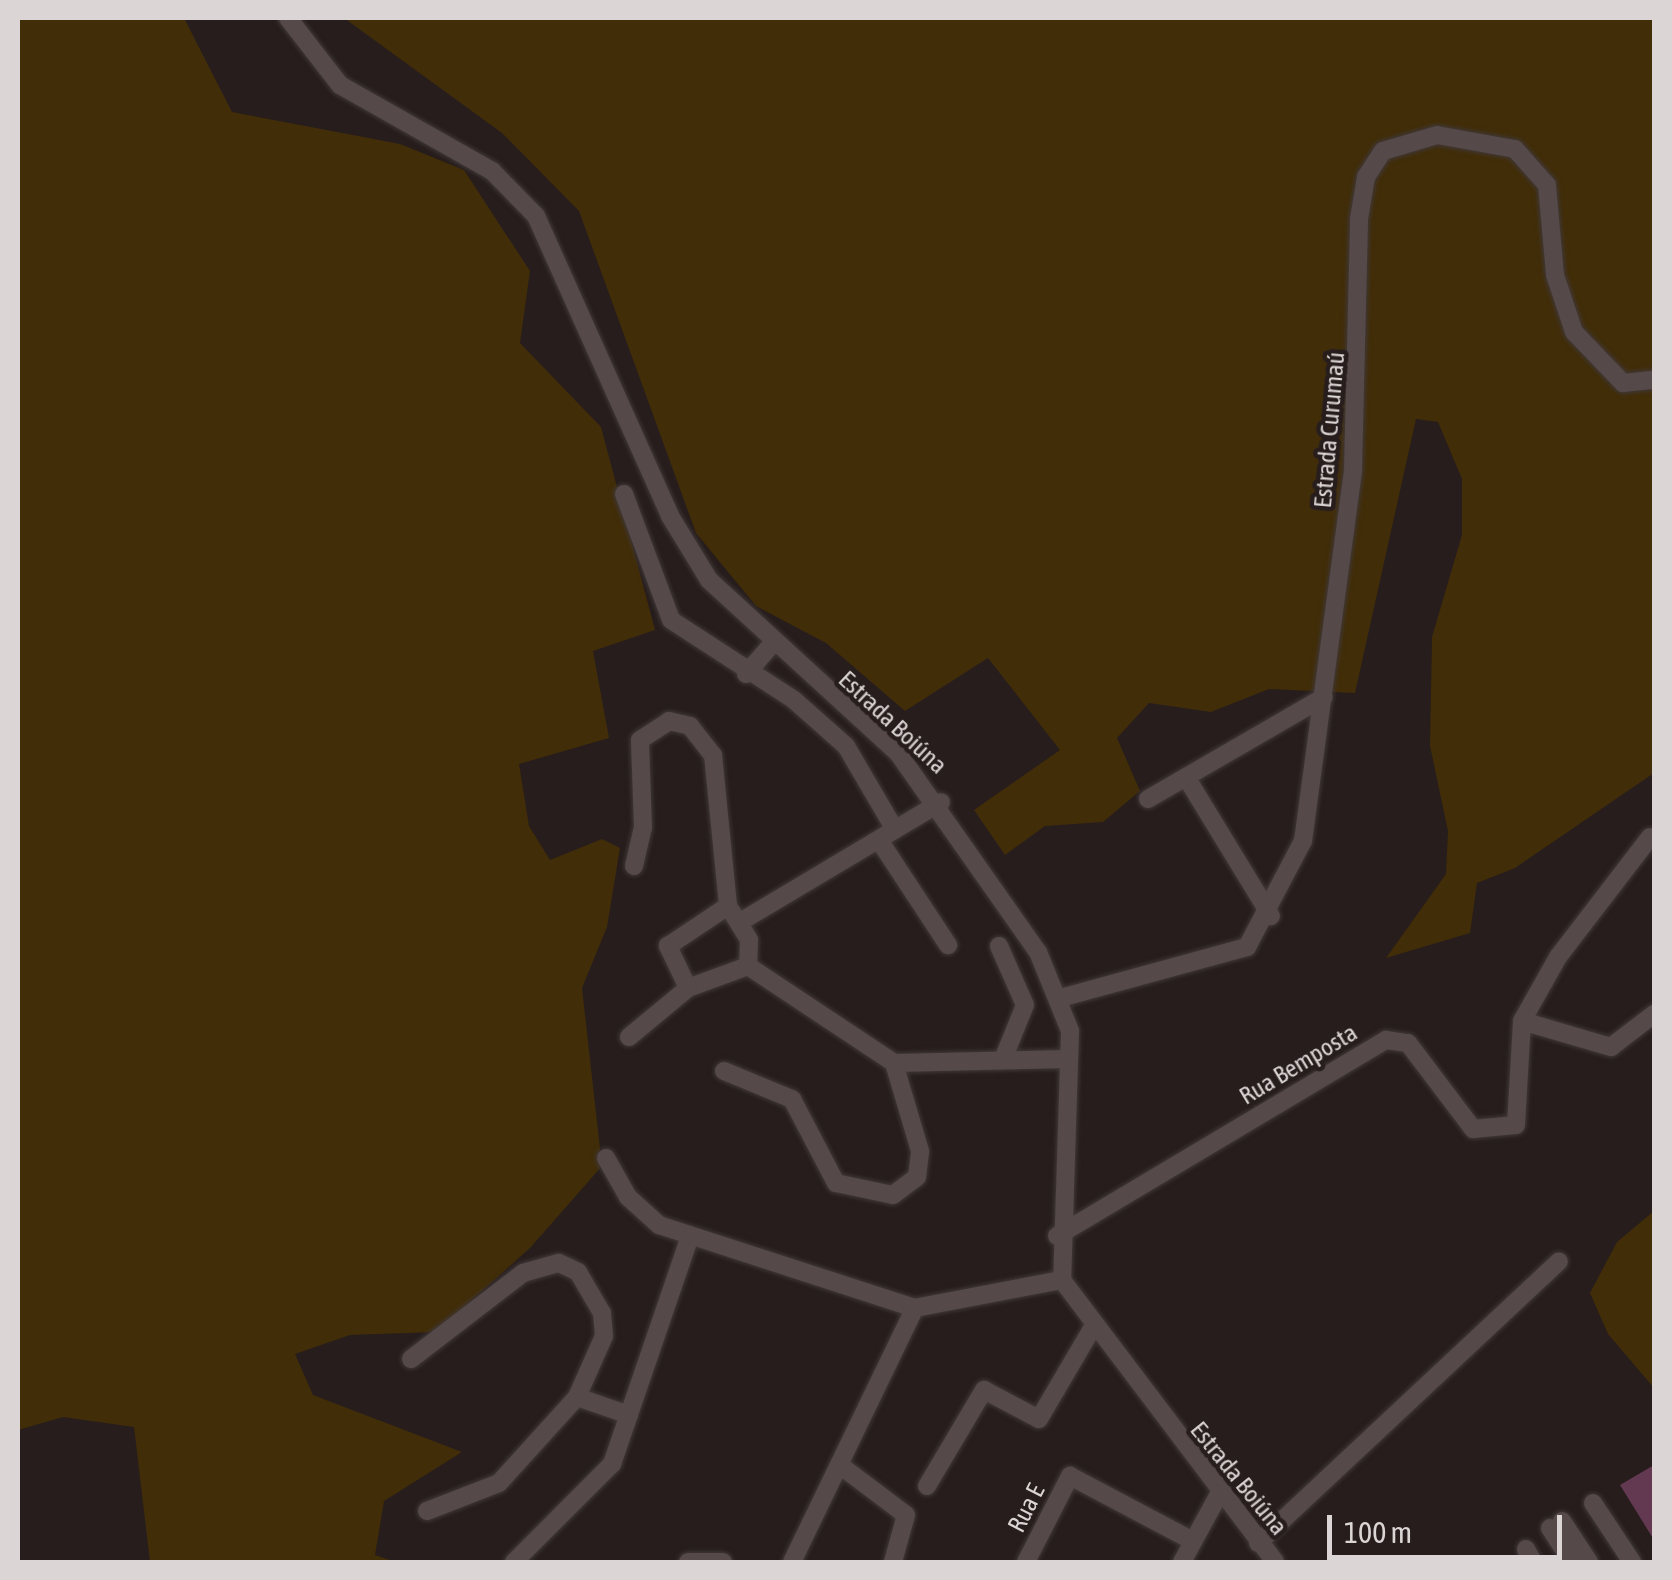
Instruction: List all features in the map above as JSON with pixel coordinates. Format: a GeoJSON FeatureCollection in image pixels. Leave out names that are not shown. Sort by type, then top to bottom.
{"type":"FeatureCollection","features":[{"type":"Feature","properties":{"kind":"street","name":"Estrada Boiúna"},"geometry":{"type":"LineString","coordinates":[[288,18],[340,85],[492,171],[536,216],[670,516],[709,580],[771,645],[941,802],[1064,997],[1070,1059],[1057,1236],[1062,1280],[1092,1328],[1275,1562]]}},
{"type":"Feature","properties":{"kind":"street","name":"Estrada Curumaú"},"geometry":{"type":"LineString","coordinates":[[1064,997],[1224,961],[1271,916],[1303,840],[1362,372],[1359,219],[1366,177],[1383,151],[1438,134],[1515,149],[1547,185],[1555,275],[1574,332],[1623,382],[1654,380]]}},
{"type":"Feature","properties":{"kind":"street"},"geometry":{"type":"LineString","coordinates":[[624,494],[671,620],[746,674],[794,700],[846,746],[887,835],[948,945]]}},
{"type":"Feature","properties":{"kind":"street"},"geometry":{"type":"LineString","coordinates":[[746,674],[771,645]]}},
{"type":"Feature","properties":{"kind":"street"},"geometry":{"type":"LineString","coordinates":[[1148,799],[1324,697]]}},
{"type":"Feature","properties":{"kind":"street"},"geometry":{"type":"LineString","coordinates":[[634,866],[643,828],[640,740],[669,721],[690,726],[712,754],[728,906],[740,922],[748,966],[894,1063],[1004,1056],[1070,1059]]}},
{"type":"Feature","properties":{"kind":"street"},"geometry":{"type":"LineString","coordinates":[[1186,777],[1271,916]]}},
{"type":"Feature","properties":{"kind":"street"},"geometry":{"type":"LineString","coordinates":[[740,922],[941,802]]}},
{"type":"Feature","properties":{"kind":"street","name":"Rua Bemposta"},"geometry":{"type":"LineString","coordinates":[[1057,1236],[1386,1040],[1408,1042],[1473,1128],[1504,1132],[1520,1116],[1522,1022],[1558,957],[1650,837]]}},
{"type":"Feature","properties":{"kind":"street"},"geometry":{"type":"LineString","coordinates":[[688,988],[668,946],[728,906]]}},
{"type":"Feature","properties":{"kind":"street"},"geometry":{"type":"LineString","coordinates":[[999,946],[1025,1005],[1004,1056]]}},
{"type":"Feature","properties":{"kind":"street"},"geometry":{"type":"LineString","coordinates":[[628,1037],[688,988],[748,966]]}},
{"type":"Feature","properties":{"kind":"street"},"geometry":{"type":"LineString","coordinates":[[1522,1022],[1610,1047],[1654,1014]]}},
{"type":"Feature","properties":{"kind":"street"},"geometry":{"type":"LineString","coordinates":[[724,1070],[792,1099],[836,1183],[894,1194],[917,1177],[920,1151],[894,1063]]}},
{"type":"Feature","properties":{"kind":"street"},"geometry":{"type":"LineString","coordinates":[[606,1158],[637,1206],[689,1238],[914,1308],[1062,1280]]}},
{"type":"Feature","properties":{"kind":"street"},"geometry":{"type":"LineString","coordinates":[[514,1562],[612,1464],[689,1238]]}},
{"type":"Feature","properties":{"kind":"street"},"geometry":{"type":"LineString","coordinates":[[1258,1543],[1559,1261]]}},
{"type":"Feature","properties":{"kind":"street"},"geometry":{"type":"LineString","coordinates":[[411,1359],[523,1274],[559,1263],[578,1272],[602,1313],[604,1336],[577,1396],[500,1483],[427,1511]]}},
{"type":"Feature","properties":{"kind":"street"},"geometry":{"type":"LineString","coordinates":[[792,1562],[914,1308]]}},
{"type":"Feature","properties":{"kind":"street"},"geometry":{"type":"LineString","coordinates":[[927,1486],[984,1390],[1039,1419],[1092,1328]]}},
{"type":"Feature","properties":{"kind":"street"},"geometry":{"type":"LineString","coordinates":[[577,1396],[629,1415]]}},
{"type":"Feature","properties":{"kind":"street"},"geometry":{"type":"LineString","coordinates":[[841,1466],[906,1514],[893,1562]]}},
{"type":"Feature","properties":{"kind":"street","name":"Rua E"},"geometry":{"type":"LineString","coordinates":[[1026,1562],[1070,1476],[1193,1541]]}},
{"type":"Feature","properties":{"kind":"street"},"geometry":{"type":"LineString","coordinates":[[1182,1562],[1220,1494]]}},
{"type":"Feature","properties":{"kind":"street"},"geometry":{"type":"LineString","coordinates":[[1593,1503],[1632,1562]]}},
{"type":"Feature","properties":{"kind":"street"},"geometry":{"type":"LineString","coordinates":[[1572,1562],[1556,1524],[1589,1562]]}},
{"type":"Feature","properties":{"kind":"street"},"geometry":{"type":"LineString","coordinates":[[688,1562],[724,1562]]}},
{"type":"Feature","properties":{"kind":"shaded area"},"geometry":{"type":"Polygon","coordinates":[[[18,18],[184,18],[232,112],[400,144],[464,170],[530,271],[520,343],[601,427],[655,630],[593,651],[609,738],[519,764],[529,826],[550,860],[602,839],[620,848],[607,927],[582,988],[602,1166],[530,1248],[436,1332],[350,1335],[295,1354],[313,1395],[462,1452],[384,1501],[375,1555],[396,1562],[150,1562],[134,1427],[63,1417],[18,1430],[18,18]]]}},
{"type":"Feature","properties":{"kind":"shaded area"},"geometry":{"type":"Polygon","coordinates":[[[344,18],[1654,18],[1654,773],[1515,868],[1477,883],[1470,933],[1386,958],[1446,874],[1448,831],[1430,746],[1432,637],[1462,535],[1462,479],[1438,422],[1416,419],[1355,693],[1269,689],[1211,712],[1149,703],[1117,738],[1140,791],[1103,822],[1045,826],[1005,855],[974,810],[1060,750],[988,658],[905,711],[826,643],[756,606],[696,533],[579,211],[502,133],[344,18]]]}},
{"type":"Feature","properties":{"kind":"shaded area"},"geometry":{"type":"Polygon","coordinates":[[[1654,1211],[1654,1388],[1608,1334],[1590,1293],[1617,1242],[1654,1211]]]}},
{"type":"Feature","properties":{"kind":"building"},"geometry":{"type":"Polygon","coordinates":[[[1654,1465],[1654,1540],[1620,1485],[1654,1465]]]}}]}
